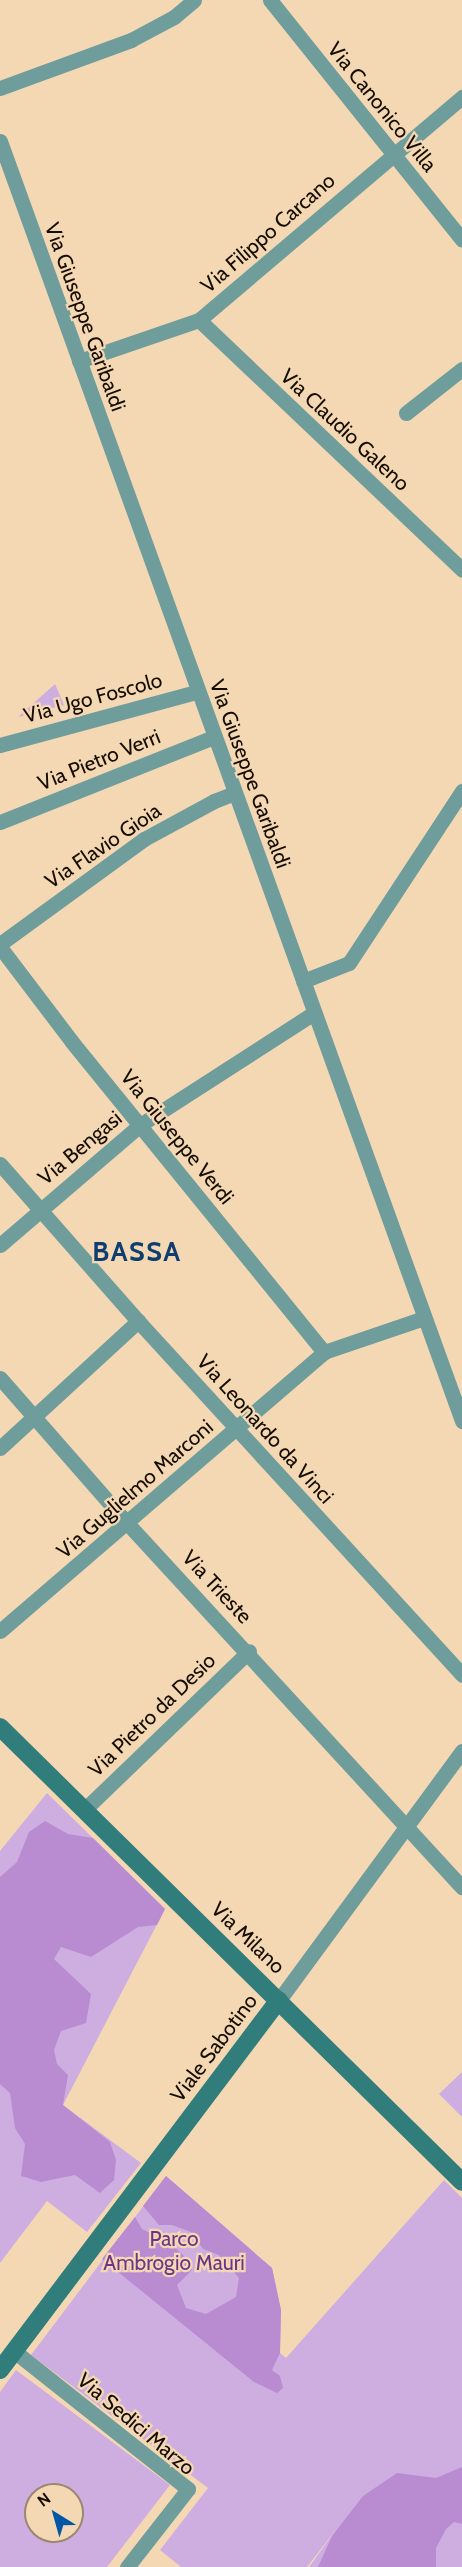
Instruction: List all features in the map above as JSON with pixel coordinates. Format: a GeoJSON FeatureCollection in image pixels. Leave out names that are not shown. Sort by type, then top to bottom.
{"type":"FeatureCollection","features":[{"type":"Feature","properties":{"kind":"main road","name":"Via Milano"},"geometry":{"type":"LineString","coordinates":[[0,1727],[462,2182]]}},
{"type":"Feature","properties":{"kind":"main road","name":"Viale Sabotino"},"geometry":{"type":"LineString","coordinates":[[0,2370],[279,2000]]}},
{"type":"Feature","properties":{"kind":"street"},"geometry":{"type":"LineString","coordinates":[[0,88],[131,40],[174,17],[195,0]]}},
{"type":"Feature","properties":{"kind":"street","name":"Via Canonico Villa"},"geometry":{"type":"LineString","coordinates":[[270,0],[462,240]]}},
{"type":"Feature","properties":{"kind":"street","name":"Via Filippo Carcano"},"geometry":{"type":"LineString","coordinates":[[79,361],[199,320],[462,97]]}},
{"type":"Feature","properties":{"kind":"street","name":"Via Giuseppe Garibaldi"},"geometry":{"type":"LineString","coordinates":[[0,141],[197,692],[462,1420]]}},
{"type":"Feature","properties":{"kind":"street","name":"Via Claudio Galeno"},"geometry":{"type":"LineString","coordinates":[[199,320],[462,570]]}},
{"type":"Feature","properties":{"kind":"street"},"geometry":{"type":"LineString","coordinates":[[406,413],[462,369]]}},
{"type":"Feature","properties":{"kind":"street","name":"Via Ugo Foscolo"},"geometry":{"type":"LineString","coordinates":[[0,746],[197,692]]}},
{"type":"Feature","properties":{"kind":"street","name":"Via Pietro Verri"},"geometry":{"type":"LineString","coordinates":[[0,822],[214,737]]}},
{"type":"Feature","properties":{"kind":"street","name":"Via Flavio Gioia"},"geometry":{"type":"LineString","coordinates":[[0,945],[144,839],[235,793]]}},
{"type":"Feature","properties":{"kind":"street"},"geometry":{"type":"LineString","coordinates":[[303,981],[349,963],[461,796]]}},
{"type":"Feature","properties":{"kind":"street","name":"Via Giuseppe Verdi"},"geometry":{"type":"LineString","coordinates":[[0,945],[140,1125],[324,1352]]}},
{"type":"Feature","properties":{"kind":"street","name":"Via Bengasi"},"geometry":{"type":"LineString","coordinates":[[0,1245],[41,1207],[140,1125],[314,1013]]}},
{"type":"Feature","properties":{"kind":"street","name":"Via Leonardo da Vinci"},"geometry":{"type":"LineString","coordinates":[[0,1164],[41,1207],[138,1321],[462,1675]]}},
{"type":"Feature","properties":{"kind":"street","name":"Via Guglielmo Marconi"},"geometry":{"type":"LineString","coordinates":[[0,1631],[324,1352],[424,1318]]}},
{"type":"Feature","properties":{"kind":"street"},"geometry":{"type":"LineString","coordinates":[[0,1448],[138,1321]]}},
{"type":"Feature","properties":{"kind":"street","name":"Via Trieste"},"geometry":{"type":"LineString","coordinates":[[0,1378],[35,1415],[127,1523],[249,1651],[462,1887]]}},
{"type":"Feature","properties":{"kind":"street","name":"Via Pietro da Desio"},"geometry":{"type":"LineString","coordinates":[[84,1810],[249,1651]]}},
{"type":"Feature","properties":{"kind":"street","name":"Viale Sabotino"},"geometry":{"type":"LineString","coordinates":[[279,2000],[405,1824],[462,1751]]}},
{"type":"Feature","properties":{"kind":"street","name":"Via Sedici Marzo"},"geometry":{"type":"LineString","coordinates":[[14,2351],[188,2489],[127,2567]]}},
{"type":"Feature","properties":{"kind":"green space"},"geometry":{"type":"Polygon","coordinates":[[[55,684],[64,705],[18,717],[55,684]]]}},
{"type":"Feature","properties":{"kind":"green space","name":"Parco Ambrogio Mauri"},"geometry":{"type":"Polygon","coordinates":[[[47,1793],[165,1909],[63,2105],[141,2163],[87,2232],[47,2201],[0,2263],[0,1851],[47,1793]]]}},
{"type":"Feature","properties":{"kind":"green space","name":"Parco Ambrogio Mauri"},"geometry":{"type":"Polygon","coordinates":[[[45,1821],[68,1834],[93,1838],[165,1909],[157,1925],[138,1927],[91,1957],[61,1947],[54,1959],[91,1994],[86,2023],[61,2031],[54,2050],[57,2064],[68,2075],[63,2105],[110,2142],[116,2160],[114,2180],[100,2193],[75,2175],[41,2182],[21,2176],[25,2144],[15,2128],[10,2093],[0,2084],[0,1877],[17,1862],[29,1832],[45,1821]]]}},
{"type":"Feature","properties":{"kind":"green space"},"geometry":{"type":"Polygon","coordinates":[[[462,2072],[462,2117],[439,2094],[462,2072]]]}},
{"type":"Feature","properties":{"kind":"green space"},"geometry":{"type":"Polygon","coordinates":[[[166,2176],[272,2268],[281,2310],[280,2353],[286,2358],[444,2180],[462,2198],[462,2567],[309,2567],[338,2527],[307,2567],[181,2567],[160,2550],[208,2488],[31,2355],[166,2176]]]}},
{"type":"Feature","properties":{"kind":"green space"},"geometry":{"type":"Polygon","coordinates":[[[166,2176],[272,2268],[281,2310],[280,2353],[272,2370],[280,2376],[283,2388],[277,2393],[254,2382],[102,2259],[135,2217],[142,2229],[172,2244],[187,2259],[192,2270],[177,2285],[186,2308],[206,2314],[236,2297],[239,2278],[219,2255],[203,2249],[191,2232],[172,2225],[159,2225],[143,2206],[166,2176]]]}},
{"type":"Feature","properties":{"kind":"green space"},"geometry":{"type":"Polygon","coordinates":[[[16,2370],[170,2485],[107,2567],[0,2567],[0,2392],[16,2370]]]}},
{"type":"Feature","properties":{"kind":"green space"},"geometry":{"type":"Polygon","coordinates":[[[462,2467],[462,2524],[454,2522],[446,2529],[436,2548],[436,2567],[318,2567],[332,2536],[363,2496],[397,2473],[436,2478],[462,2467]]]}},
{"type":"Feature","properties":{"kind":"district","name":"BASSA"},"geometry":{"type":"Point","coordinates":[137,1252]}}]}
